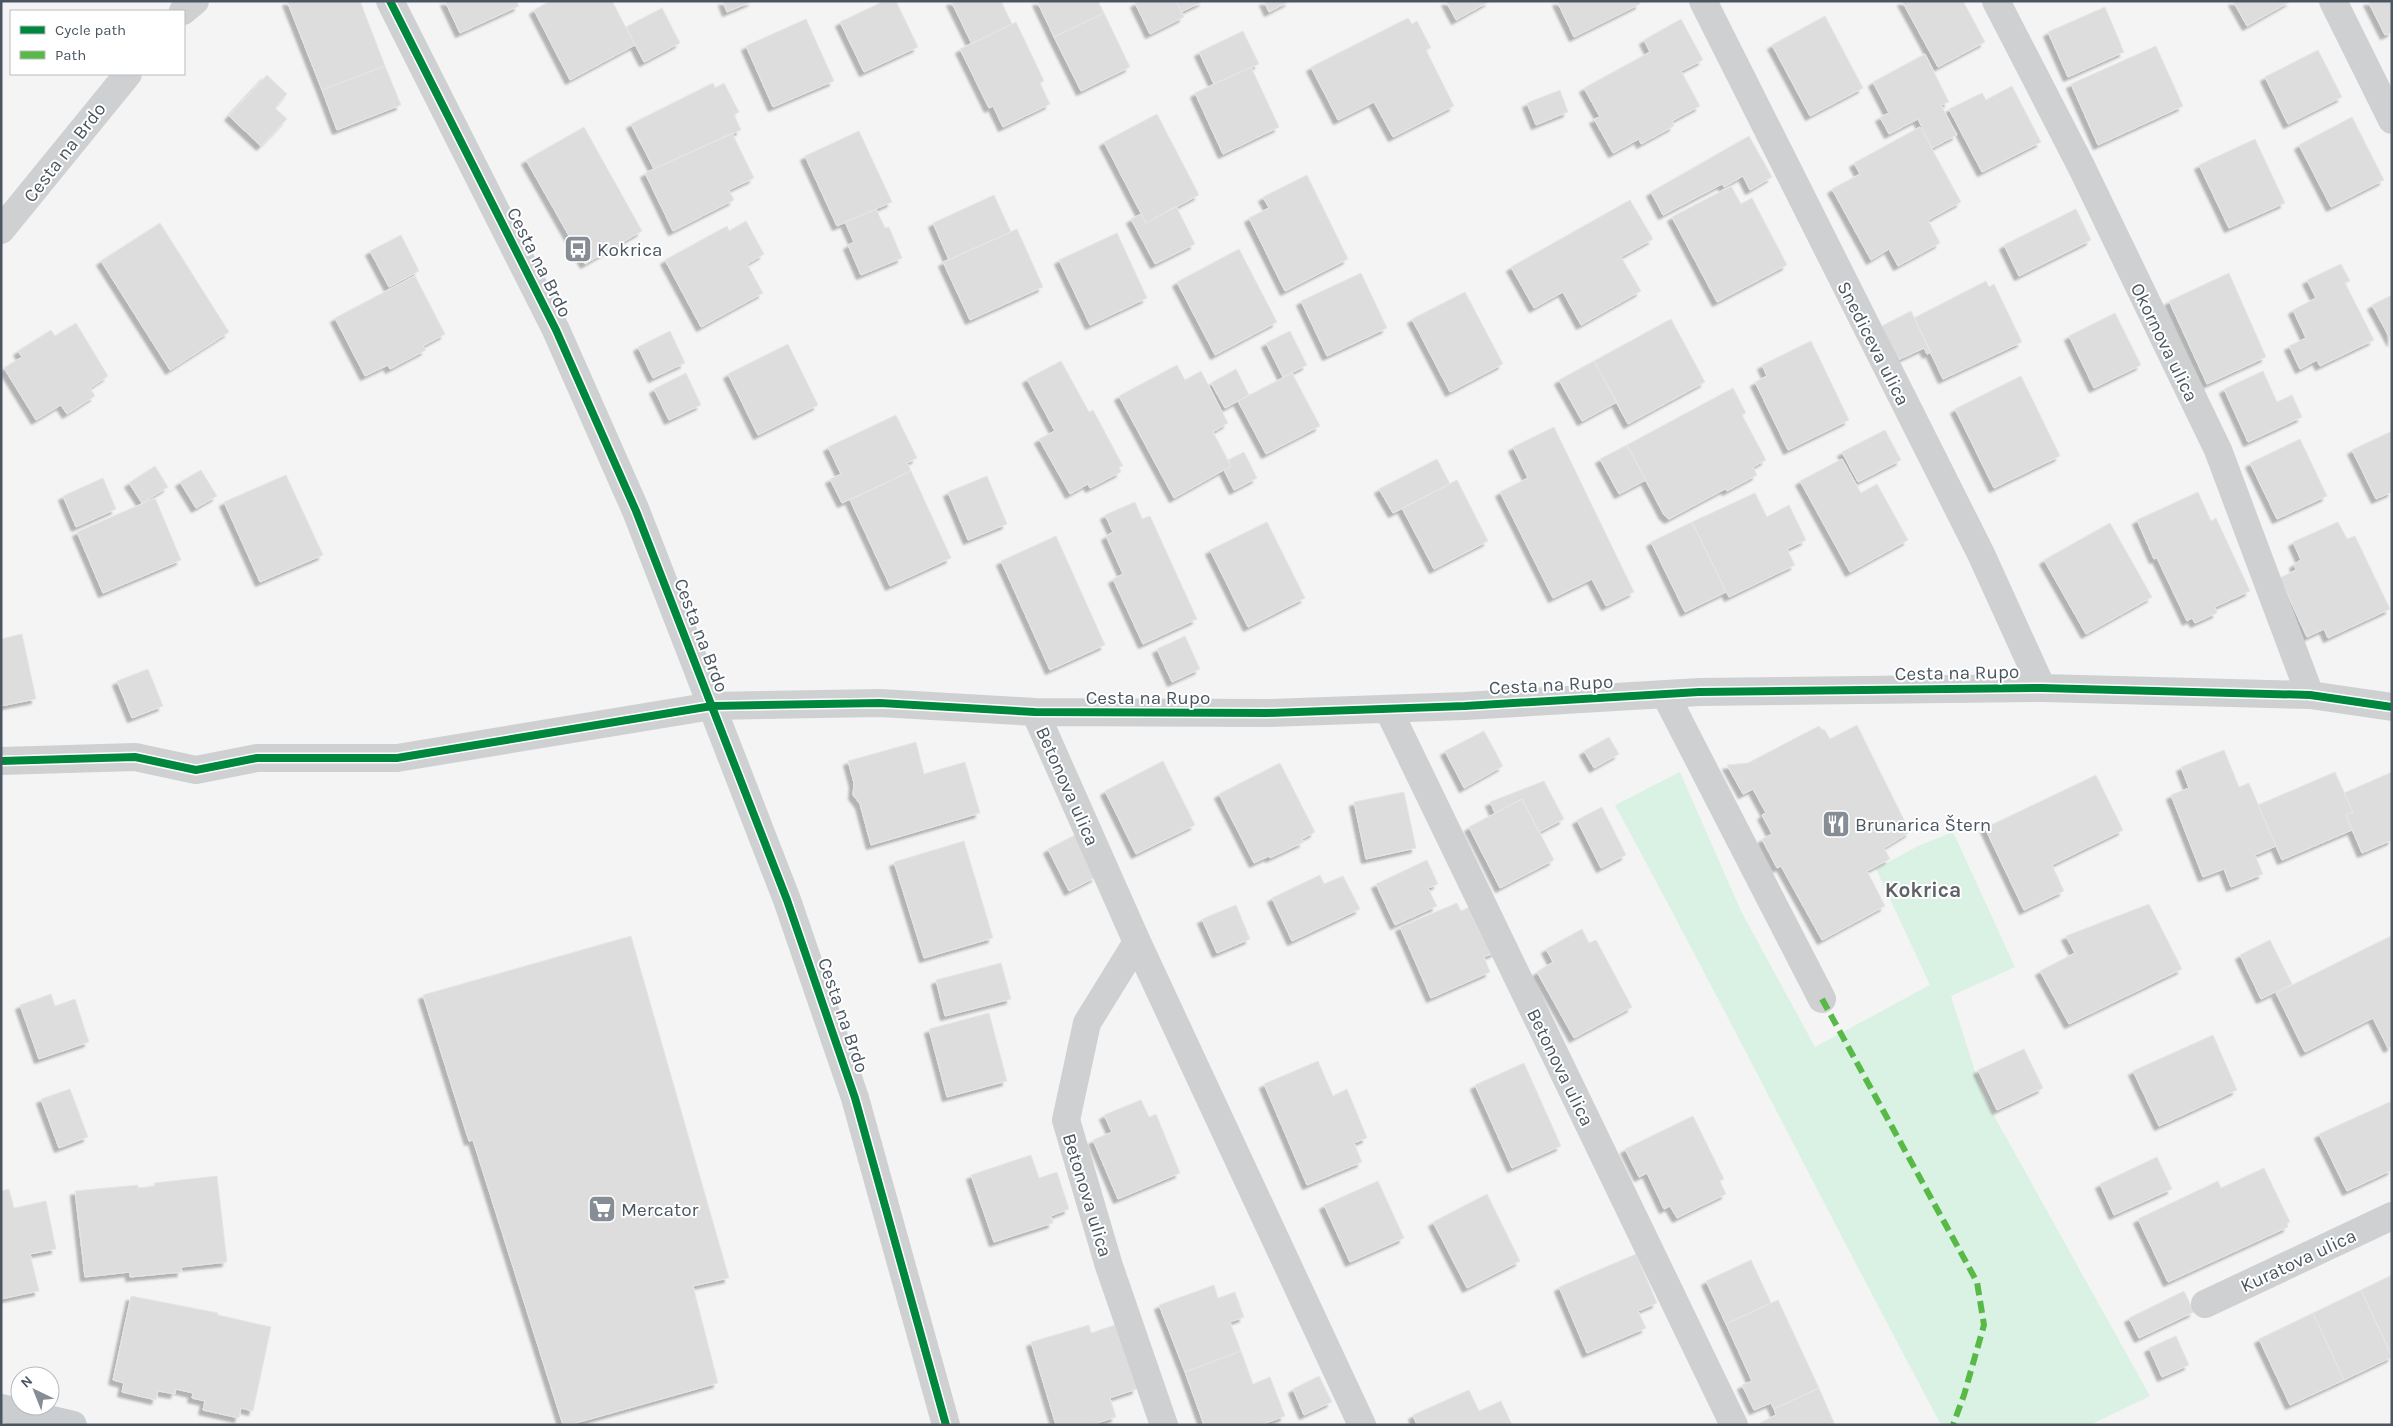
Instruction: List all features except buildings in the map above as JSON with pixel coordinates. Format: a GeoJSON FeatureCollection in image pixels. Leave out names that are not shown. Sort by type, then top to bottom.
{"type":"FeatureCollection","features":[{"type":"Feature","properties":{"kind":"main road"},"geometry":{"type":"LineString","coordinates":[[1,1408],[73,1425]]}},
{"type":"Feature","properties":{"kind":"street"},"geometry":{"type":"LineString","coordinates":[[184,10],[195,1]]}},
{"type":"Feature","properties":{"kind":"street","name":"Cesta na Brdo"},"geometry":{"type":"LineString","coordinates":[[390,1],[556,330],[636,510],[787,900],[855,1098],[946,1425]]}},
{"type":"Feature","properties":{"kind":"street","name":"Snediceva ulica"},"geometry":{"type":"LineString","coordinates":[[1702,1],[1981,554],[2042,688]]}},
{"type":"Feature","properties":{"kind":"street","name":"Okornova ulica"},"geometry":{"type":"LineString","coordinates":[[1996,1],[2081,166],[2218,450],[2310,694]]}},
{"type":"Feature","properties":{"kind":"street"},"geometry":{"type":"LineString","coordinates":[[2332,1],[2392,120]]}},
{"type":"Feature","properties":{"kind":"street","name":"Cesta na Brdo"},"geometry":{"type":"LineString","coordinates":[[1,230],[127,75]]}},
{"type":"Feature","properties":{"kind":"street","name":"Cesta na Rupo"},"geometry":{"type":"LineString","coordinates":[[1,761],[135,757],[196,770],[257,758],[397,758],[712,706],[880,702],[1035,712],[1268,713],[1388,709],[1665,694],[2042,688],[2310,694],[2392,706]]}},
{"type":"Feature","properties":{"kind":"street"},"geometry":{"type":"LineString","coordinates":[[1665,694],[1822,999]]}},
{"type":"Feature","properties":{"kind":"street","name":"Betonova ulica"},"geometry":{"type":"LineString","coordinates":[[1388,709],[1734,1425]]}},
{"type":"Feature","properties":{"kind":"street","name":"Betonova ulica"},"geometry":{"type":"LineString","coordinates":[[1035,712],[1137,942],[1362,1425]]}},
{"type":"Feature","properties":{"kind":"street","name":"Betonova ulica"},"geometry":{"type":"LineString","coordinates":[[1137,942],[1087,1023],[1066,1120],[1109,1266],[1164,1425]]}},
{"type":"Feature","properties":{"kind":"street","name":"Kuratova ulica"},"geometry":{"type":"LineString","coordinates":[[2205,1304],[2392,1216]]}},
{"type":"Feature","properties":{"kind":"green space"},"geometry":{"type":"Polygon","coordinates":[[[1680,772],[1741,911],[1815,1047],[1930,985],[1876,869],[1918,846],[1953,832],[2015,967],[1951,996],[1983,1096],[2150,1396],[2090,1425],[1941,1425],[1615,805],[1680,772]]]}},
{"type":"Feature","properties":{"kind":"marked path"},"geometry":{"type":"LineString","coordinates":[[1822,999],[1977,1282],[1984,1325],[1964,1395],[1953,1425]]}},
{"type":"Feature","properties":{"kind":"cycle path"},"geometry":{"type":"LineString","coordinates":[[390,1],[556,330],[636,511],[787,900],[855,1098],[946,1425]]}},
{"type":"Feature","properties":{"kind":"cycle path"},"geometry":{"type":"LineString","coordinates":[[1,761],[135,757],[196,770],[257,758],[397,758],[712,706],[880,703],[1035,712],[1268,713],[1465,706],[1699,692],[2042,688],[2310,695],[2392,707]]}},
{"type":"Feature","properties":{"kind":"place","name":"Kokrica"},"geometry":{"type":"Point","coordinates":[578,249]}},
{"type":"Feature","properties":{"kind":"place","name":"Brunarica Štern"},"geometry":{"type":"Point","coordinates":[1836,824]}},
{"type":"Feature","properties":{"kind":"place","name":"Mercator"},"geometry":{"type":"Point","coordinates":[602,1209]}},
{"type":"Feature","properties":{"kind":"district","name":"Kokrica"},"geometry":{"type":"Point","coordinates":[1923,890]}}]}
